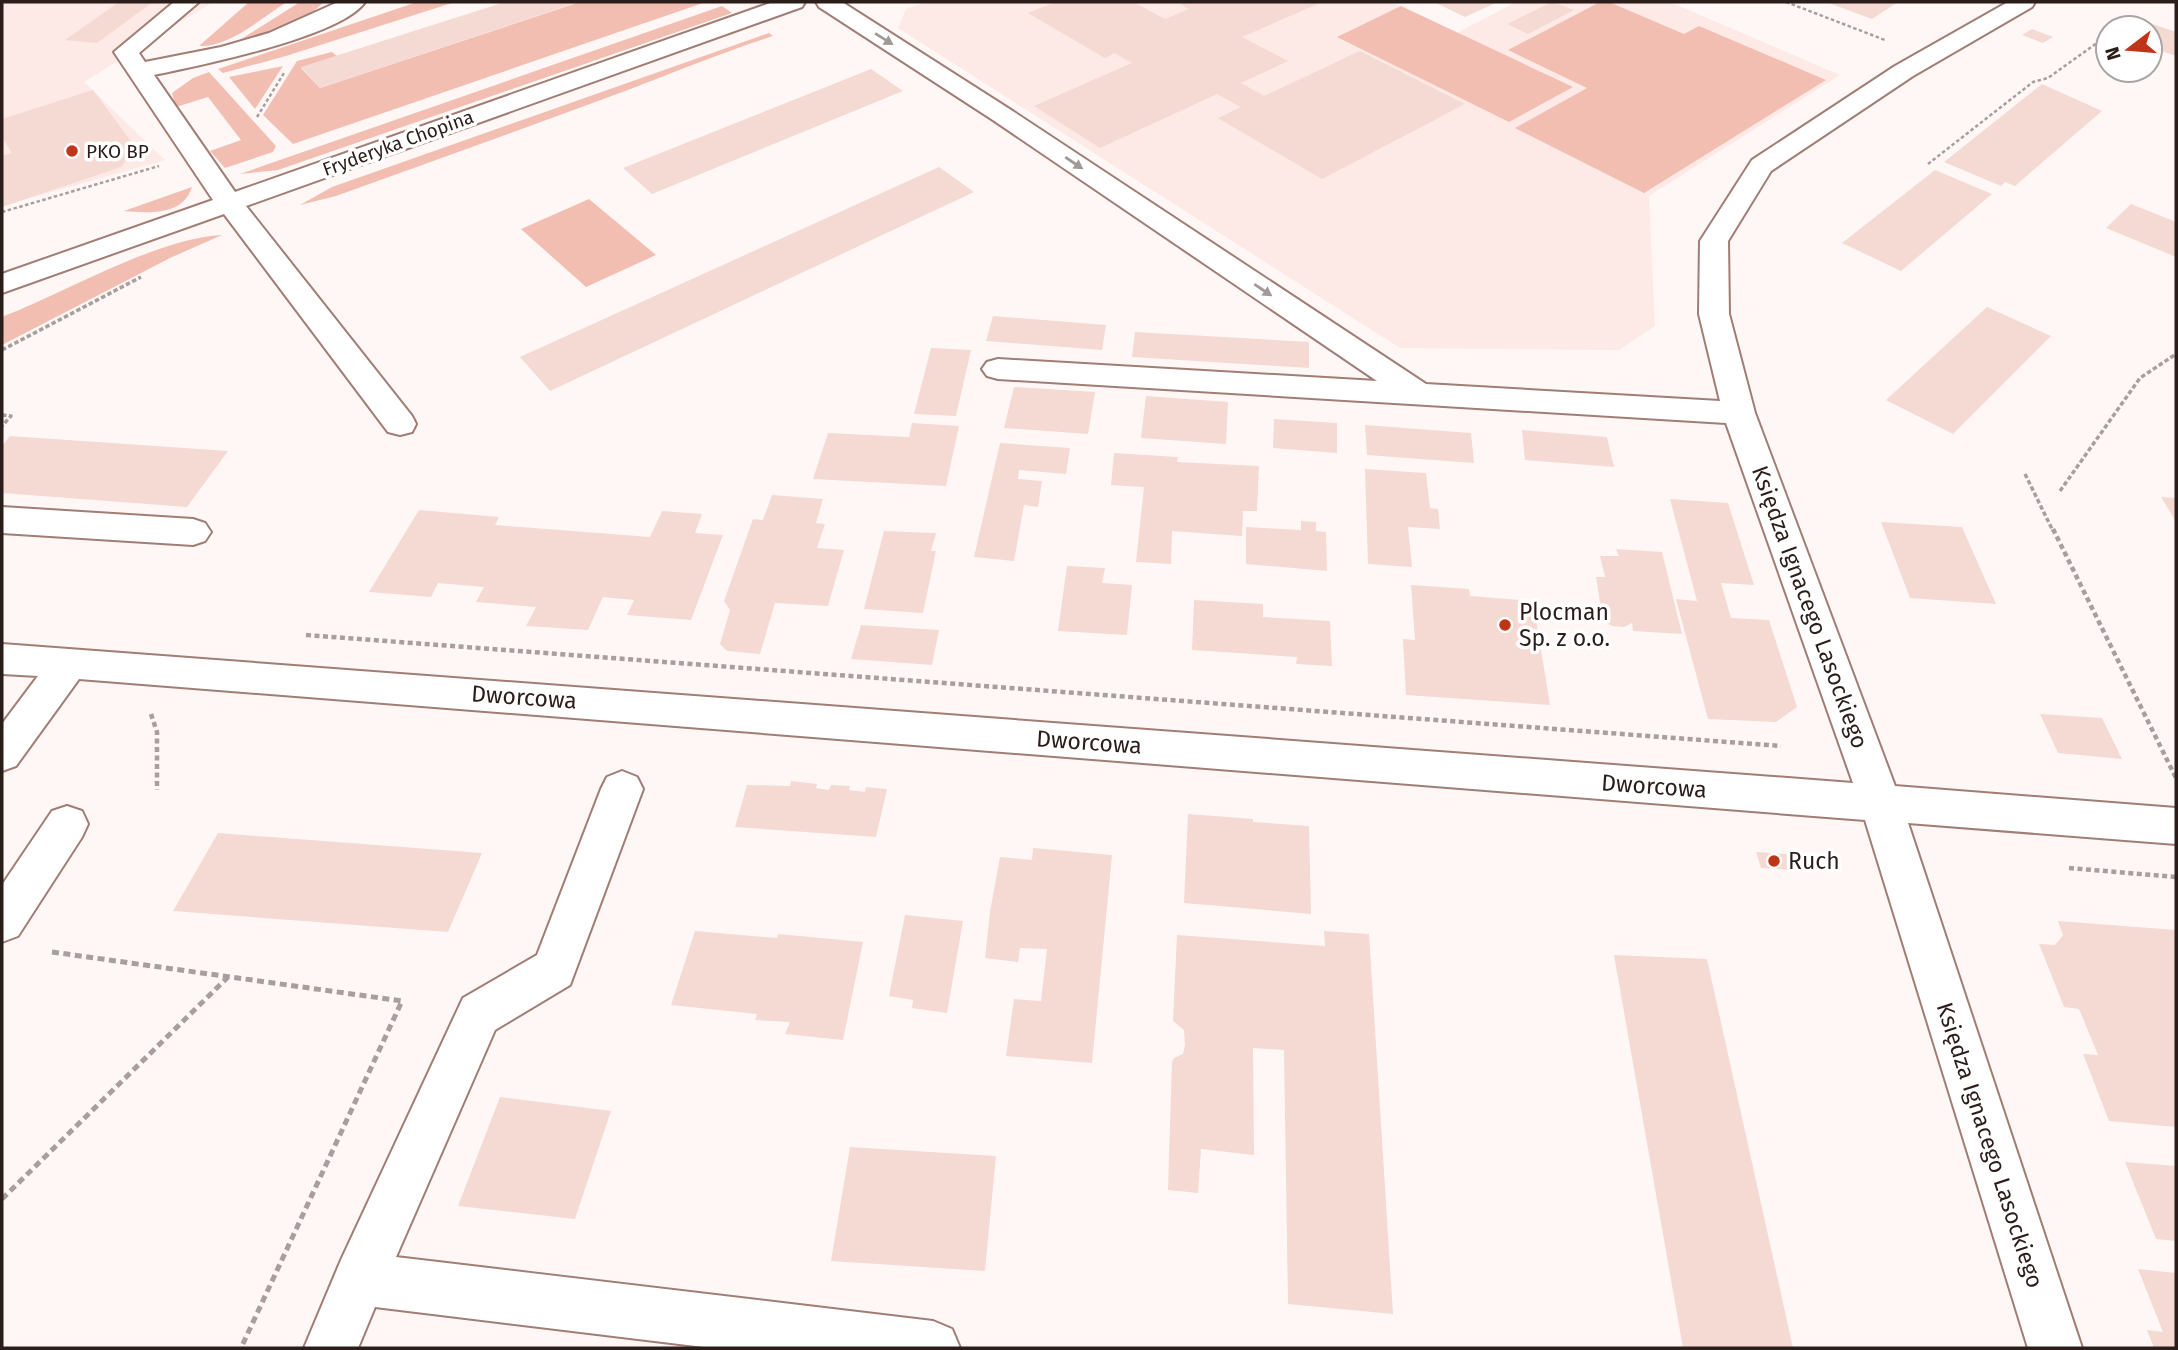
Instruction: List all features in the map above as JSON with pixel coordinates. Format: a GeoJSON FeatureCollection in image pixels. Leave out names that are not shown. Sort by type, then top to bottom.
{"type":"FeatureCollection","features":[{"type":"Feature","properties":{"kind":"street"},"geometry":{"type":"LineString","coordinates":[[188,2],[127,52],[229,203],[400,424]]}},
{"type":"Feature","properties":{"kind":"street"},"geometry":{"type":"LineString","coordinates":[[139,71],[248,47],[325,20],[354,2]]}},
{"type":"Feature","properties":{"kind":"street","name":"Fryderyka Chopina"},"geometry":{"type":"LineString","coordinates":[[2,284],[794,2]]}},
{"type":"Feature","properties":{"kind":"street"},"geometry":{"type":"LineString","coordinates":[[827,2],[1002,115],[1417,393]]}},
{"type":"Feature","properties":{"kind":"street","name":"Księdza Ignacego Lasockiego"},"geometry":{"type":"LineString","coordinates":[[2024,2],[1928,57],[1761,166],[1714,241],[1714,314],[1739,413],[1881,804],[2055,1348]]}},
{"type":"Feature","properties":{"kind":"street"},"geometry":{"type":"LineString","coordinates":[[2,304],[147,232]]}},
{"type":"Feature","properties":{"kind":"street"},"geometry":{"type":"LineString","coordinates":[[998,369],[1739,413]]}},
{"type":"Feature","properties":{"kind":"street"},"geometry":{"type":"LineString","coordinates":[[2,520],[193,532]]}},
{"type":"Feature","properties":{"kind":"street","name":"Dworcowa"},"geometry":{"type":"LineString","coordinates":[[2,659],[213,673],[2176,825]]}},
{"type":"Feature","properties":{"kind":"street"},"geometry":{"type":"LineString","coordinates":[[2,754],[69,664]]}},
{"type":"Feature","properties":{"kind":"street"},"geometry":{"type":"LineString","coordinates":[[331,1348],[479,1014],[554,970],[622,789]]}},
{"type":"Feature","properties":{"kind":"street"},"geometry":{"type":"LineString","coordinates":[[2,922],[67,824]]}},
{"type":"Feature","properties":{"kind":"street"},"geometry":{"type":"LineString","coordinates":[[360,1279],[871,1344],[933,1348]]}},
{"type":"Feature","properties":{"kind":"path"},"geometry":{"type":"LineString","coordinates":[[1786,2],[1928,57]]}},
{"type":"Feature","properties":{"kind":"path"},"geometry":{"type":"LineString","coordinates":[[1928,164],[2032,82],[2048,78],[2094,45]]}},
{"type":"Feature","properties":{"kind":"path"},"geometry":{"type":"LineString","coordinates":[[257,117],[285,71]]}},
{"type":"Feature","properties":{"kind":"path"},"geometry":{"type":"LineString","coordinates":[[2,212],[197,155]]}},
{"type":"Feature","properties":{"kind":"path"},"geometry":{"type":"LineString","coordinates":[[2060,491],[2140,378],[2176,354]]}},
{"type":"Feature","properties":{"kind":"path"},"geometry":{"type":"LineString","coordinates":[[2,415],[11,416],[2,426]]}},
{"type":"Feature","properties":{"kind":"path"},"geometry":{"type":"LineString","coordinates":[[2025,474],[2176,778]]}},
{"type":"Feature","properties":{"kind":"path"},"geometry":{"type":"LineString","coordinates":[[306,635],[1781,746]]}},
{"type":"Feature","properties":{"kind":"path"},"geometry":{"type":"LineString","coordinates":[[151,714],[157,732],[157,790]]}},
{"type":"Feature","properties":{"kind":"path"},"geometry":{"type":"LineString","coordinates":[[52,952],[402,1001],[241,1348]]}},
{"type":"Feature","properties":{"kind":"path"},"geometry":{"type":"LineString","coordinates":[[2,1199],[228,977]]}},
{"type":"Feature","properties":{"kind":"shaded area"},"geometry":{"type":"Polygon","coordinates":[[[2,2],[213,2],[84,82],[165,160],[2,206],[2,2]]]}},
{"type":"Feature","properties":{"kind":"shaded area"},"geometry":{"type":"Polygon","coordinates":[[[249,2],[287,2],[234,37],[199,46],[249,2]]]}},
{"type":"Feature","properties":{"kind":"shaded area"},"geometry":{"type":"Polygon","coordinates":[[[300,2],[324,2],[290,26],[227,48],[300,2]]]}},
{"type":"Feature","properties":{"kind":"shaded area"},"geometry":{"type":"Polygon","coordinates":[[[417,2],[455,2],[286,56],[223,73],[218,69],[417,2]]]}},
{"type":"Feature","properties":{"kind":"shaded area"},"geometry":{"type":"Polygon","coordinates":[[[580,2],[706,2],[293,144],[263,115],[297,61],[332,52],[337,56],[301,68],[320,88],[580,2]]]}},
{"type":"Feature","properties":{"kind":"shaded area"},"geometry":{"type":"Polygon","coordinates":[[[927,2],[1391,2],[1457,33],[1516,2],[1670,2],[1840,75],[1649,196],[1655,326],[1619,350],[1400,348],[898,28],[906,9],[927,2]]]}},
{"type":"Feature","properties":{"kind":"shaded area"},"geometry":{"type":"Polygon","coordinates":[[[1600,2],[1609,2],[1684,34],[1699,26],[1826,80],[1644,193],[1515,128],[1587,88],[1508,50],[1600,2]]]}},
{"type":"Feature","properties":{"kind":"shaded area"},"geometry":{"type":"Polygon","coordinates":[[[722,6],[732,13],[278,170],[240,174],[722,6]]]}},
{"type":"Feature","properties":{"kind":"shaded area"},"geometry":{"type":"Polygon","coordinates":[[[1401,6],[1573,87],[1509,122],[1337,37],[1401,6]]]}},
{"type":"Feature","properties":{"kind":"shaded area"},"geometry":{"type":"Polygon","coordinates":[[[769,33],[773,36],[336,196],[300,205],[332,187],[769,33]]]}},
{"type":"Feature","properties":{"kind":"shaded area"},"geometry":{"type":"Polygon","coordinates":[[[283,66],[255,109],[229,77],[283,66]]]}},
{"type":"Feature","properties":{"kind":"shaded area"},"geometry":{"type":"Polygon","coordinates":[[[209,72],[276,146],[273,152],[225,168],[210,151],[241,140],[208,97],[176,107],[172,93],[193,78],[209,72]]]}},
{"type":"Feature","properties":{"kind":"shaded area"},"geometry":{"type":"Polygon","coordinates":[[[192,187],[188,196],[173,208],[154,212],[124,211],[192,187]]]}},
{"type":"Feature","properties":{"kind":"shaded area"},"geometry":{"type":"Polygon","coordinates":[[[589,199],[656,255],[586,287],[521,229],[589,199]]]}},
{"type":"Feature","properties":{"kind":"shaded area"},"geometry":{"type":"Polygon","coordinates":[[[222,235],[170,258],[2,345],[2,317],[140,256],[168,246],[222,235]]]}},
{"type":"Feature","properties":{"kind":"building"},"geometry":{"type":"Polygon","coordinates":[[[119,2],[153,2],[97,43],[65,40],[119,2]]]}},
{"type":"Feature","properties":{"kind":"building"},"geometry":{"type":"Polygon","coordinates":[[[505,2],[579,2],[320,88],[301,67],[505,2]]]}},
{"type":"Feature","properties":{"kind":"building"},"geometry":{"type":"Polygon","coordinates":[[[1056,2],[1133,2],[1165,19],[1189,9],[1180,4],[1185,2],[1322,2],[1242,37],[1288,61],[1241,83],[1264,96],[1360,51],[1465,104],[1322,179],[1218,118],[1241,107],[1217,94],[1100,148],[1034,106],[1132,63],[1115,53],[1105,58],[1028,13],[1056,2]]]}},
{"type":"Feature","properties":{"kind":"building"},"geometry":{"type":"Polygon","coordinates":[[[1434,2],[1498,2],[1465,17],[1434,2]]]}},
{"type":"Feature","properties":{"kind":"building"},"geometry":{"type":"Polygon","coordinates":[[[1552,2],[1574,10],[1528,34],[1507,24],[1552,2]]]}},
{"type":"Feature","properties":{"kind":"building"},"geometry":{"type":"Polygon","coordinates":[[[1826,2],[1898,2],[1872,19],[1826,2]]]}},
{"type":"Feature","properties":{"kind":"building"},"geometry":{"type":"Polygon","coordinates":[[[2164,28],[2176,32],[2176,56],[2164,52],[2164,28]]]}},
{"type":"Feature","properties":{"kind":"building"},"geometry":{"type":"Polygon","coordinates":[[[2032,29],[2053,37],[2043,43],[2022,35],[2032,29]]]}},
{"type":"Feature","properties":{"kind":"building"},"geometry":{"type":"Polygon","coordinates":[[[871,69],[903,91],[652,194],[623,168],[871,69]]]}},
{"type":"Feature","properties":{"kind":"building"},"geometry":{"type":"Polygon","coordinates":[[[2042,84],[2102,111],[2015,186],[2005,182],[2001,186],[1944,162],[2042,84]]]}},
{"type":"Feature","properties":{"kind":"building","name":"PKO BP"},"geometry":{"type":"Polygon","coordinates":[[[93,90],[136,148],[121,167],[2,207],[2,156],[12,153],[2,137],[2,119],[93,90]]]}},
{"type":"Feature","properties":{"kind":"building"},"geometry":{"type":"Polygon","coordinates":[[[939,167],[974,192],[550,391],[520,357],[939,167]]]}},
{"type":"Feature","properties":{"kind":"building"},"geometry":{"type":"Polygon","coordinates":[[[1935,170],[1992,194],[1901,271],[1842,243],[1935,170]]]}},
{"type":"Feature","properties":{"kind":"building"},"geometry":{"type":"Polygon","coordinates":[[[2131,204],[2176,222],[2176,257],[2106,228],[2131,204]]]}},
{"type":"Feature","properties":{"kind":"building"},"geometry":{"type":"Polygon","coordinates":[[[1987,307],[2051,336],[1953,434],[1886,400],[1987,307]]]}},
{"type":"Feature","properties":{"kind":"building"},"geometry":{"type":"Polygon","coordinates":[[[993,316],[1106,325],[1102,350],[986,341],[993,316]]]}},
{"type":"Feature","properties":{"kind":"building"},"geometry":{"type":"Polygon","coordinates":[[[1135,332],[1309,342],[1309,368],[1132,357],[1135,332]]]}},
{"type":"Feature","properties":{"kind":"building"},"geometry":{"type":"Polygon","coordinates":[[[931,348],[971,350],[956,416],[914,414],[931,348]]]}},
{"type":"Feature","properties":{"kind":"building"},"geometry":{"type":"Polygon","coordinates":[[[1014,387],[1095,392],[1088,434],[1004,428],[1014,387]]]}},
{"type":"Feature","properties":{"kind":"building"},"geometry":{"type":"Polygon","coordinates":[[[1146,396],[1228,402],[1226,444],[1141,438],[1146,396]]]}},
{"type":"Feature","properties":{"kind":"building"},"geometry":{"type":"Polygon","coordinates":[[[1274,419],[1337,423],[1337,453],[1273,448],[1274,419]]]}},
{"type":"Feature","properties":{"kind":"building"},"geometry":{"type":"Polygon","coordinates":[[[912,423],[959,426],[946,486],[813,479],[828,433],[909,437],[912,423]]]}},
{"type":"Feature","properties":{"kind":"building"},"geometry":{"type":"Polygon","coordinates":[[[1365,425],[1471,433],[1474,463],[1367,455],[1365,425]]]}},
{"type":"Feature","properties":{"kind":"building"},"geometry":{"type":"Polygon","coordinates":[[[1522,430],[1607,437],[1614,467],[1525,460],[1522,430]]]}},
{"type":"Feature","properties":{"kind":"building"},"geometry":{"type":"Polygon","coordinates":[[[10,436],[228,451],[187,507],[2,493],[2,446],[10,436]]]}},
{"type":"Feature","properties":{"kind":"building"},"geometry":{"type":"Polygon","coordinates":[[[1000,443],[1070,448],[1066,474],[1019,470],[1018,479],[1042,481],[1038,507],[1024,505],[1014,561],[974,557],[1000,443]]]}},
{"type":"Feature","properties":{"kind":"building"},"geometry":{"type":"Polygon","coordinates":[[[1114,453],[1178,457],[1177,462],[1259,466],[1257,511],[1243,511],[1242,536],[1172,531],[1171,564],[1136,562],[1144,487],[1111,485],[1114,453]]]}},
{"type":"Feature","properties":{"kind":"building"},"geometry":{"type":"Polygon","coordinates":[[[1365,469],[1426,473],[1430,508],[1438,509],[1440,529],[1408,527],[1412,567],[1368,564],[1365,469]]]}},
{"type":"Feature","properties":{"kind":"building"},"geometry":{"type":"Polygon","coordinates":[[[772,495],[823,499],[816,523],[825,524],[817,548],[844,550],[828,606],[775,603],[760,654],[727,651],[720,644],[730,610],[724,601],[753,519],[763,520],[772,495]]]}},
{"type":"Feature","properties":{"kind":"building"},"geometry":{"type":"Polygon","coordinates":[[[2161,497],[2176,498],[2176,522],[2161,497]]]}},
{"type":"Feature","properties":{"kind":"building"},"geometry":{"type":"Polygon","coordinates":[[[1670,499],[1728,503],[1754,585],[1721,583],[1731,618],[1769,620],[1797,707],[1776,722],[1708,719],[1676,599],[1697,601],[1670,499]]]}},
{"type":"Feature","properties":{"kind":"building"},"geometry":{"type":"Polygon","coordinates":[[[419,510],[499,517],[495,525],[650,537],[662,511],[702,514],[695,533],[723,535],[691,620],[627,615],[634,600],[603,597],[588,630],[526,626],[536,607],[476,602],[484,587],[438,583],[431,597],[369,592],[419,510]]]}},
{"type":"Feature","properties":{"kind":"building"},"geometry":{"type":"Polygon","coordinates":[[[1301,521],[1316,522],[1316,531],[1326,532],[1327,571],[1246,564],[1246,527],[1301,530],[1301,521]]]}},
{"type":"Feature","properties":{"kind":"building"},"geometry":{"type":"Polygon","coordinates":[[[1881,522],[1962,527],[1996,604],[1910,598],[1881,522]]]}},
{"type":"Feature","properties":{"kind":"building"},"geometry":{"type":"Polygon","coordinates":[[[884,531],[936,533],[931,551],[936,551],[923,613],[864,609],[884,531]]]}},
{"type":"Feature","properties":{"kind":"building"},"geometry":{"type":"Polygon","coordinates":[[[1616,549],[1662,552],[1682,634],[1633,631],[1632,623],[1624,627],[1612,626],[1603,621],[1596,577],[1605,577],[1600,556],[1619,556],[1616,549]]]}},
{"type":"Feature","properties":{"kind":"building"},"geometry":{"type":"Polygon","coordinates":[[[1067,566],[1105,568],[1102,583],[1132,585],[1127,635],[1058,631],[1067,566]]]}},
{"type":"Feature","properties":{"kind":"building"},"geometry":{"type":"Polygon","coordinates":[[[1411,585],[1469,589],[1470,596],[1533,601],[1550,705],[1406,695],[1403,639],[1415,640],[1411,585]]]}},
{"type":"Feature","properties":{"kind":"building"},"geometry":{"type":"Polygon","coordinates":[[[1194,600],[1263,604],[1263,617],[1330,621],[1332,666],[1296,664],[1297,657],[1192,650],[1194,600]]]}},
{"type":"Feature","properties":{"kind":"building"},"geometry":{"type":"Polygon","coordinates":[[[861,625],[939,630],[932,665],[851,659],[861,625]]]}},
{"type":"Feature","properties":{"kind":"building"},"geometry":{"type":"Polygon","coordinates":[[[2040,714],[2102,718],[2122,759],[2058,753],[2040,714]]]}},
{"type":"Feature","properties":{"kind":"building"},"geometry":{"type":"Polygon","coordinates":[[[791,781],[817,784],[816,788],[829,790],[831,785],[850,786],[849,790],[865,792],[866,787],[887,789],[876,837],[735,827],[747,785],[790,786],[791,781]]]}},
{"type":"Feature","properties":{"kind":"building"},"geometry":{"type":"Polygon","coordinates":[[[1188,814],[1309,826],[1311,914],[1184,903],[1188,814]]]}},
{"type":"Feature","properties":{"kind":"building"},"geometry":{"type":"Polygon","coordinates":[[[218,833],[482,853],[448,932],[173,911],[218,833]]]}},
{"type":"Feature","properties":{"kind":"building"},"geometry":{"type":"Polygon","coordinates":[[[1033,848],[1112,855],[1092,1063],[1006,1056],[1014,999],[1041,1001],[1047,949],[1020,948],[1018,962],[985,958],[990,912],[1000,857],[1032,860],[1033,848]]]}},
{"type":"Feature","properties":{"kind":"building","name":"Ruch"},"geometry":{"type":"Polygon","coordinates":[[[1756,852],[1788,854],[1793,870],[1761,868],[1756,852]]]}},
{"type":"Feature","properties":{"kind":"building"},"geometry":{"type":"Polygon","coordinates":[[[905,915],[963,921],[947,1013],[912,1008],[913,1000],[889,996],[905,915]]]}},
{"type":"Feature","properties":{"kind":"building"},"geometry":{"type":"Polygon","coordinates":[[[2058,921],[2176,930],[2176,1127],[2109,1121],[2083,1054],[2098,1055],[2079,1009],[2064,1007],[2039,944],[2055,945],[2063,935],[2058,921]]]}},
{"type":"Feature","properties":{"kind":"building"},"geometry":{"type":"Polygon","coordinates":[[[695,931],[777,938],[778,934],[863,942],[843,1040],[785,1034],[790,1022],[755,1020],[757,1014],[671,1005],[695,931]]]}},
{"type":"Feature","properties":{"kind":"building"},"geometry":{"type":"Polygon","coordinates":[[[1324,931],[1369,934],[1393,1314],[1288,1304],[1284,1050],[1253,1048],[1254,1155],[1201,1149],[1198,1193],[1168,1190],[1172,1062],[1183,1054],[1185,1045],[1184,1030],[1173,1021],[1177,935],[1325,946],[1324,931]]]}},
{"type":"Feature","properties":{"kind":"building"},"geometry":{"type":"Polygon","coordinates":[[[1614,955],[1707,959],[1793,1348],[1683,1348],[1614,955]]]}},
{"type":"Feature","properties":{"kind":"building"},"geometry":{"type":"Polygon","coordinates":[[[500,1097],[611,1111],[575,1219],[458,1206],[500,1097]]]}},
{"type":"Feature","properties":{"kind":"building"},"geometry":{"type":"Polygon","coordinates":[[[850,1147],[996,1156],[985,1271],[831,1261],[850,1147]]]}},
{"type":"Feature","properties":{"kind":"building"},"geometry":{"type":"Polygon","coordinates":[[[2125,1162],[2176,1166],[2176,1241],[2156,1239],[2125,1162]]]}},
{"type":"Feature","properties":{"kind":"building"},"geometry":{"type":"Polygon","coordinates":[[[2138,1269],[2176,1273],[2176,1348],[2154,1348],[2147,1330],[2163,1332],[2138,1269]]]}},
{"type":"Feature","properties":{"kind":"place","name":"PKO BP"},"geometry":{"type":"Point","coordinates":[72,151]}},
{"type":"Feature","properties":{"kind":"place","name":"Plocman Sp. z o.o."},"geometry":{"type":"Point","coordinates":[1505,625]}},
{"type":"Feature","properties":{"kind":"place","name":"Ruch"},"geometry":{"type":"Point","coordinates":[1774,861]}}]}
